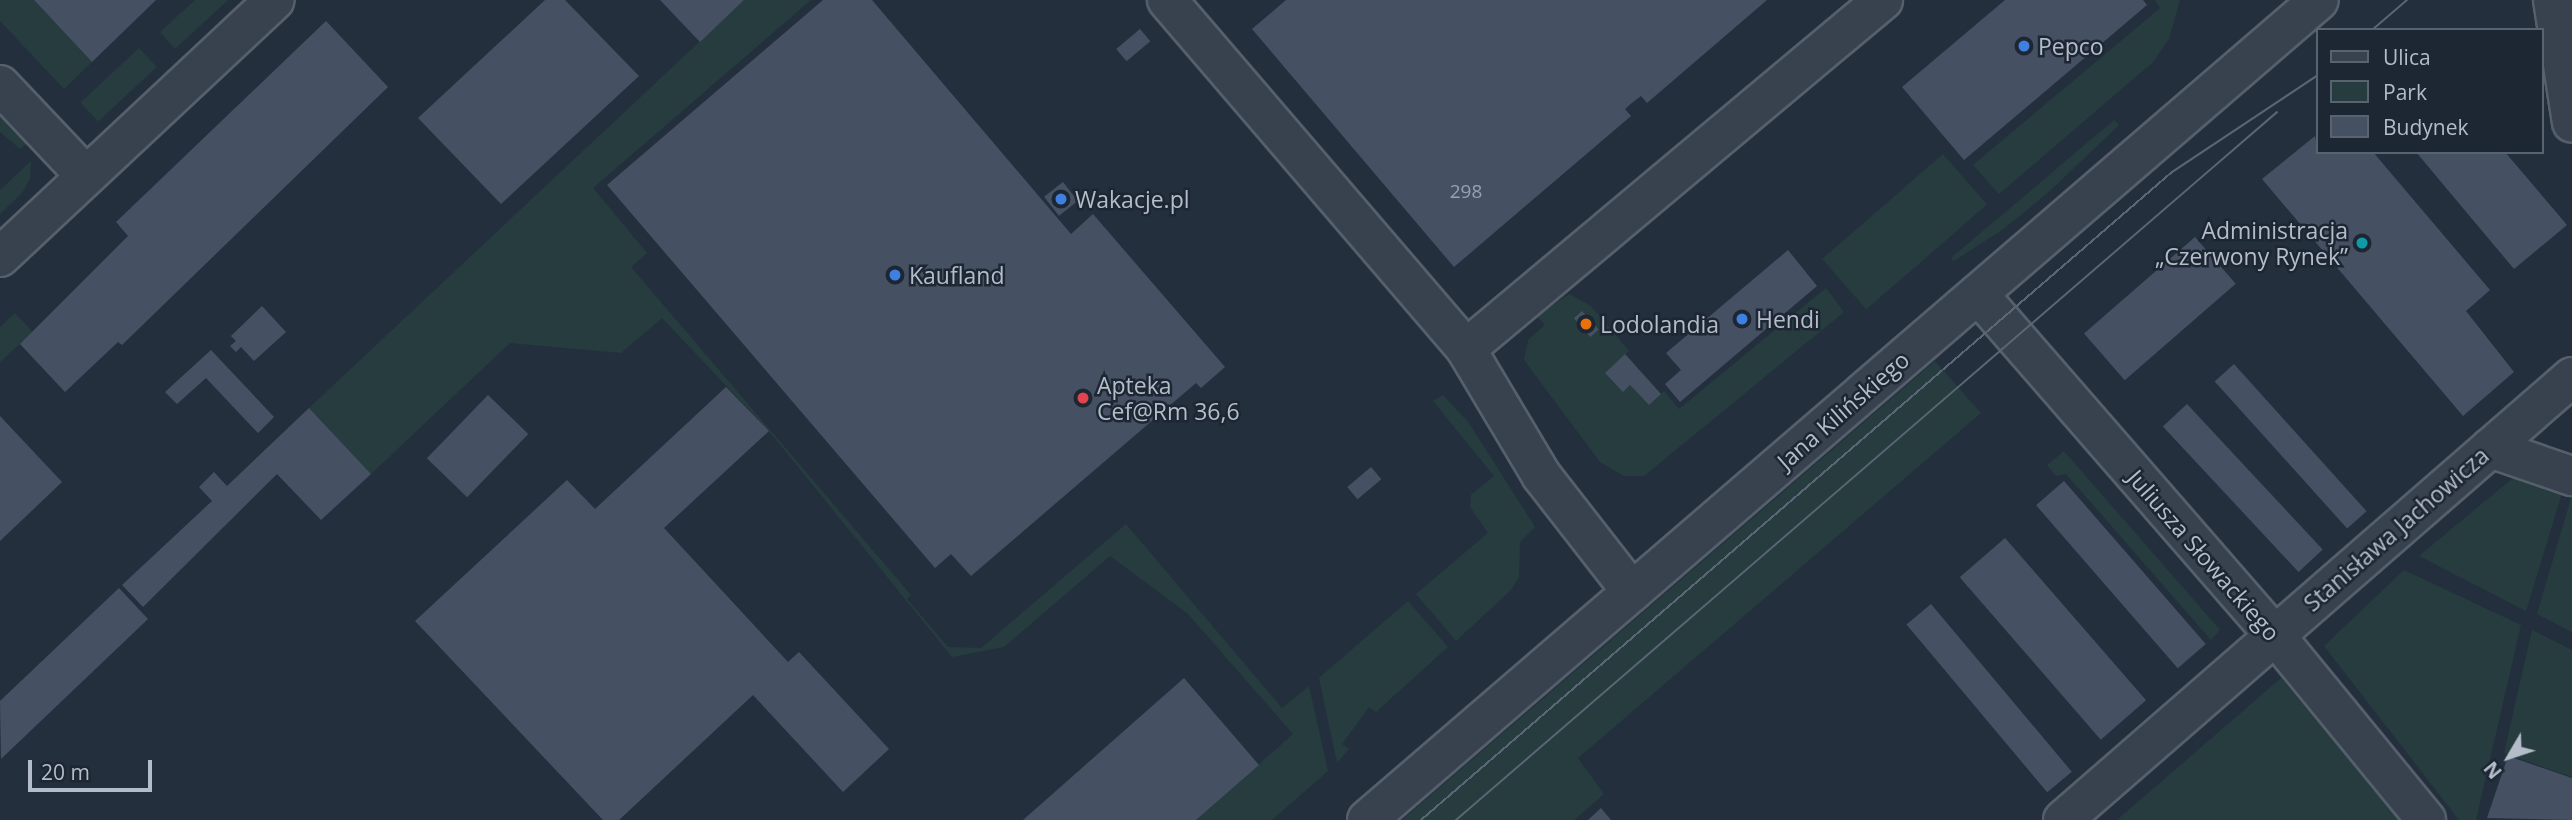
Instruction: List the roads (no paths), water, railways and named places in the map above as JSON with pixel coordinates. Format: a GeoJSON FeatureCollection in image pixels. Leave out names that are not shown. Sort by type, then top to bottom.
{"type":"FeatureCollection","features":[{"type":"Feature","properties":{"kind":"street"},"geometry":{"type":"LineString","coordinates":[[0,257],[275,0]]}},
{"type":"Feature","properties":{"kind":"street"},"geometry":{"type":"LineString","coordinates":[[1167,0],[1466,349],[1541,475],[1632,592]]}},
{"type":"Feature","properties":{"kind":"street"},"geometry":{"type":"LineString","coordinates":[[1466,349],[1883,0]]}},
{"type":"Feature","properties":{"kind":"street","name":"Jana Kilińskiego"},"geometry":{"type":"LineString","coordinates":[[1367,820],[2319,0]]}},
{"type":"Feature","properties":{"kind":"street"},"geometry":{"type":"LineString","coordinates":[[2553,0],[2572,123]]}},
{"type":"Feature","properties":{"kind":"street"},"geometry":{"type":"LineString","coordinates":[[0,85],[86,176]]}},
{"type":"Feature","properties":{"kind":"street","name":"Juliusza Słowackiego"},"geometry":{"type":"LineString","coordinates":[[1978,294],[2274,634],[2426,820]]}},
{"type":"Feature","properties":{"kind":"street","name":"Stanisława Jachowicza"},"geometry":{"type":"LineString","coordinates":[[2063,820],[2572,377]]}},
{"type":"Feature","properties":{"kind":"street"},"geometry":{"type":"LineString","coordinates":[[2490,448],[2572,476]]}},
{"type":"Feature","properties":{"kind":"tram line"},"geometry":{"type":"LineString","coordinates":[[2374,28],[2407,0]]}},
{"type":"Feature","properties":{"kind":"tram line"},"geometry":{"type":"LineString","coordinates":[[1421,820],[2172,172],[2316,76]]}},
{"type":"Feature","properties":{"kind":"tram line"},"geometry":{"type":"LineString","coordinates":[[1456,820],[2277,112]]}},
{"type":"Feature","properties":{"kind":"place","name":"Pepco"},"geometry":{"type":"Point","coordinates":[2024,46]}},
{"type":"Feature","properties":{"kind":"place","name":"Wakacje.pl"},"geometry":{"type":"Point","coordinates":[1061,199]}},
{"type":"Feature","properties":{"kind":"place","name":"Administracja „Czerwony Rynek”"},"geometry":{"type":"Point","coordinates":[2362,243]}},
{"type":"Feature","properties":{"kind":"place","name":"Kaufland"},"geometry":{"type":"Point","coordinates":[895,275]}},
{"type":"Feature","properties":{"kind":"place","name":"Hendi"},"geometry":{"type":"Point","coordinates":[1742,319]}},
{"type":"Feature","properties":{"kind":"place","name":"Lodolandia"},"geometry":{"type":"Point","coordinates":[1586,324]}},
{"type":"Feature","properties":{"kind":"place","name":"Apteka Cef@Rm 36,6"},"geometry":{"type":"Point","coordinates":[1083,398]}}]}
